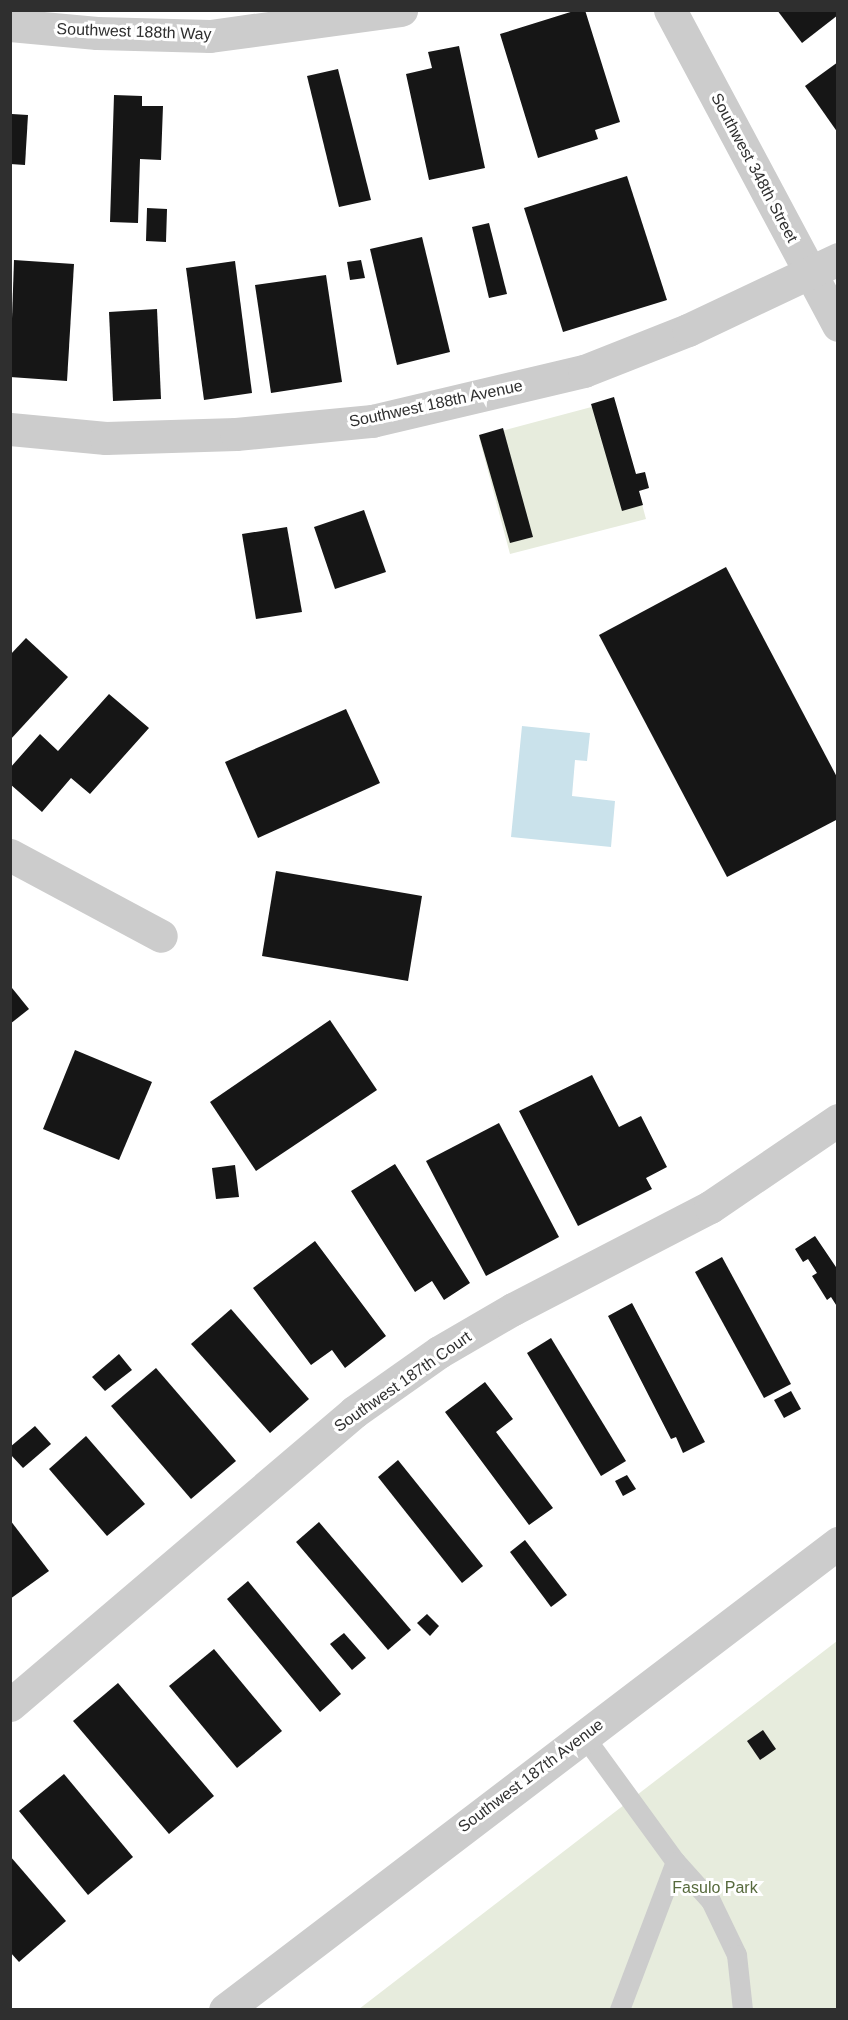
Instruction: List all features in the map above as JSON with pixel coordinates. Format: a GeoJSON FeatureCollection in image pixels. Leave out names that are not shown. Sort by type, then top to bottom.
{"type":"FeatureCollection","features":[{"type":"Feature","properties":{"kind":"street","name":"Southwest 188th Way"},"geometry":{"type":"LineString","coordinates":[[10,25],[97,33],[210,36],[401,10]]}},
{"type":"Feature","properties":{"kind":"street","name":"Southwest 348th Street"},"geometry":{"type":"LineString","coordinates":[[670,10],[824,266],[837,325]]}},
{"type":"Feature","properties":{"kind":"street","name":"Southwest 188th Avenue"},"geometry":{"type":"LineString","coordinates":[[10,429],[106,438],[236,434],[372,421],[584,371],[688,330],[824,266]]}},
{"type":"Feature","properties":{"kind":"street"},"geometry":{"type":"LineString","coordinates":[[10,855],[161,936]]}},
{"type":"Feature","properties":{"kind":"street","name":"Southwest 187th Court"},"geometry":{"type":"LineString","coordinates":[[15,1690],[354,1412],[439,1352],[513,1309],[710,1207],[837,1120]]}},
{"type":"Feature","properties":{"kind":"street","name":"Southwest 187th Avenue"},"geometry":{"type":"LineString","coordinates":[[225,2010],[837,1543]]}},
{"type":"Feature","properties":{"kind":"lane"},"geometry":{"type":"LineString","coordinates":[[584,1736],[676,1862],[711,1901],[737,1955],[743,2010]]}},
{"type":"Feature","properties":{"kind":"lane"},"geometry":{"type":"LineString","coordinates":[[620,2010],[676,1862]]}},
{"type":"Feature","properties":{"kind":"green space"},"geometry":{"type":"Polygon","coordinates":[[[614,401],[646,519],[510,554],[479,437],[614,401]]]}},
{"type":"Feature","properties":{"kind":"green space","name":"Fasulo Park"},"geometry":{"type":"Polygon","coordinates":[[[837,1641],[837,2009],[359,2009],[837,1641]]]}},
{"type":"Feature","properties":{"kind":"water"},"geometry":{"type":"Polygon","coordinates":[[[522,726],[590,733],[587,761],[575,760],[572,796],[615,801],[611,847],[511,837],[522,726]]]}},
{"type":"Feature","properties":{"kind":"building"},"geometry":{"type":"Polygon","coordinates":[[[577,10],[585,10],[620,122],[595,130],[598,139],[538,158],[500,34],[577,10]]]}},
{"type":"Feature","properties":{"kind":"building"},"geometry":{"type":"Polygon","coordinates":[[[777,10],[838,10],[838,15],[802,43],[777,10]]]}},
{"type":"Feature","properties":{"kind":"building"},"geometry":{"type":"Polygon","coordinates":[[[459,46],[485,168],[429,180],[406,74],[432,68],[428,52],[459,46]]]}},
{"type":"Feature","properties":{"kind":"building"},"geometry":{"type":"Polygon","coordinates":[[[838,62],[838,133],[805,86],[838,62]]]}},
{"type":"Feature","properties":{"kind":"building"},"geometry":{"type":"Polygon","coordinates":[[[338,69],[371,200],[339,207],[307,76],[338,69]]]}},
{"type":"Feature","properties":{"kind":"building"},"geometry":{"type":"Polygon","coordinates":[[[114,95],[142,96],[142,106],[163,106],[161,160],[140,159],[138,223],[110,222],[114,95]]]}},
{"type":"Feature","properties":{"kind":"building"},"geometry":{"type":"Polygon","coordinates":[[[12,114],[28,115],[25,165],[10,164],[12,114]]]}},
{"type":"Feature","properties":{"kind":"building"},"geometry":{"type":"Polygon","coordinates":[[[627,176],[667,300],[563,332],[524,208],[627,176]]]}},
{"type":"Feature","properties":{"kind":"building"},"geometry":{"type":"Polygon","coordinates":[[[147,208],[167,209],[166,242],[146,241],[147,208]]]}},
{"type":"Feature","properties":{"kind":"building"},"geometry":{"type":"Polygon","coordinates":[[[489,223],[507,294],[489,298],[472,227],[489,223]]]}},
{"type":"Feature","properties":{"kind":"building"},"geometry":{"type":"Polygon","coordinates":[[[422,237],[450,352],[397,365],[370,249],[422,237]]]}},
{"type":"Feature","properties":{"kind":"building"},"geometry":{"type":"Polygon","coordinates":[[[14,260],[74,264],[67,381],[10,377],[14,260]]]}},
{"type":"Feature","properties":{"kind":"building"},"geometry":{"type":"Polygon","coordinates":[[[361,260],[365,278],[350,280],[347,262],[361,260]]]}},
{"type":"Feature","properties":{"kind":"building"},"geometry":{"type":"Polygon","coordinates":[[[235,261],[252,393],[204,400],[186,268],[235,261]]]}},
{"type":"Feature","properties":{"kind":"building"},"geometry":{"type":"Polygon","coordinates":[[[326,275],[342,382],[271,393],[255,285],[326,275]]]}},
{"type":"Feature","properties":{"kind":"building"},"geometry":{"type":"Polygon","coordinates":[[[157,309],[161,399],[113,401],[109,312],[157,309]]]}},
{"type":"Feature","properties":{"kind":"building"},"geometry":{"type":"Polygon","coordinates":[[[614,397],[636,474],[645,472],[649,488],[639,491],[643,505],[622,511],[591,404],[614,397]]]}},
{"type":"Feature","properties":{"kind":"building"},"geometry":{"type":"Polygon","coordinates":[[[503,428],[533,537],[510,543],[479,435],[503,428]]]}},
{"type":"Feature","properties":{"kind":"building"},"geometry":{"type":"Polygon","coordinates":[[[364,510],[386,572],[335,589],[314,527],[364,510]]]}},
{"type":"Feature","properties":{"kind":"building"},"geometry":{"type":"Polygon","coordinates":[[[287,527],[302,612],[256,619],[242,534],[287,527]]]}},
{"type":"Feature","properties":{"kind":"building"},"geometry":{"type":"Polygon","coordinates":[[[726,567],[838,779],[838,819],[727,877],[599,635],[726,567]]]}},
{"type":"Feature","properties":{"kind":"building"},"geometry":{"type":"Polygon","coordinates":[[[26,638],[68,677],[10,740],[10,655],[26,638]]]}},
{"type":"Feature","properties":{"kind":"building"},"geometry":{"type":"Polygon","coordinates":[[[109,694],[149,728],[90,794],[71,778],[42,812],[10,784],[10,768],[40,734],[58,751],[109,694]]]}},
{"type":"Feature","properties":{"kind":"building"},"geometry":{"type":"Polygon","coordinates":[[[346,709],[380,783],[258,838],[225,762],[346,709]]]}},
{"type":"Feature","properties":{"kind":"building"},"geometry":{"type":"Polygon","coordinates":[[[276,871],[422,896],[408,981],[262,956],[276,871]]]}},
{"type":"Feature","properties":{"kind":"building"},"geometry":{"type":"Polygon","coordinates":[[[12,988],[29,1009],[10,1024],[10,989],[12,988]]]}},
{"type":"Feature","properties":{"kind":"building"},"geometry":{"type":"Polygon","coordinates":[[[330,1020],[377,1090],[256,1171],[210,1102],[330,1020]]]}},
{"type":"Feature","properties":{"kind":"building"},"geometry":{"type":"Polygon","coordinates":[[[75,1050],[152,1082],[119,1160],[43,1129],[75,1050]]]}},
{"type":"Feature","properties":{"kind":"building"},"geometry":{"type":"Polygon","coordinates":[[[592,1075],[619,1127],[641,1116],[667,1167],[646,1178],[652,1189],[578,1226],[519,1111],[592,1075]]]}},
{"type":"Feature","properties":{"kind":"building"},"geometry":{"type":"Polygon","coordinates":[[[499,1123],[559,1237],[486,1276],[426,1161],[499,1123]]]}},
{"type":"Feature","properties":{"kind":"building"},"geometry":{"type":"Polygon","coordinates":[[[395,1164],[470,1283],[444,1300],[432,1281],[415,1292],[351,1191],[395,1164]]]}},
{"type":"Feature","properties":{"kind":"building"},"geometry":{"type":"Polygon","coordinates":[[[235,1165],[239,1197],[216,1199],[212,1168],[235,1165]]]}},
{"type":"Feature","properties":{"kind":"building"},"geometry":{"type":"Polygon","coordinates":[[[815,1236],[838,1270],[838,1308],[831,1297],[827,1300],[812,1276],[817,1273],[808,1259],[803,1262],[795,1249],[815,1236]]]}},
{"type":"Feature","properties":{"kind":"building"},"geometry":{"type":"Polygon","coordinates":[[[315,1241],[386,1336],[345,1368],[332,1350],[311,1365],[253,1288],[315,1241]]]}},
{"type":"Feature","properties":{"kind":"building"},"geometry":{"type":"Polygon","coordinates":[[[722,1257],[791,1384],[764,1398],[695,1272],[722,1257]]]}},
{"type":"Feature","properties":{"kind":"building"},"geometry":{"type":"Polygon","coordinates":[[[632,1303],[705,1442],[683,1453],[676,1437],[671,1439],[608,1316],[632,1303]]]}},
{"type":"Feature","properties":{"kind":"building"},"geometry":{"type":"Polygon","coordinates":[[[231,1309],[309,1399],[270,1433],[191,1344],[231,1309]]]}},
{"type":"Feature","properties":{"kind":"building"},"geometry":{"type":"Polygon","coordinates":[[[551,1338],[626,1461],[601,1476],[527,1353],[551,1338]]]}},
{"type":"Feature","properties":{"kind":"building"},"geometry":{"type":"Polygon","coordinates":[[[119,1354],[132,1370],[105,1391],[92,1377],[119,1354]]]}},
{"type":"Feature","properties":{"kind":"building"},"geometry":{"type":"Polygon","coordinates":[[[156,1368],[236,1461],[191,1499],[111,1406],[156,1368]]]}},
{"type":"Feature","properties":{"kind":"building"},"geometry":{"type":"Polygon","coordinates":[[[485,1382],[513,1419],[496,1432],[553,1508],[529,1525],[445,1412],[485,1382]]]}},
{"type":"Feature","properties":{"kind":"building"},"geometry":{"type":"Polygon","coordinates":[[[791,1391],[801,1409],[784,1418],[774,1400],[791,1391]]]}},
{"type":"Feature","properties":{"kind":"building"},"geometry":{"type":"Polygon","coordinates":[[[35,1426],[51,1444],[23,1468],[10,1454],[10,1447],[35,1426]]]}},
{"type":"Feature","properties":{"kind":"building"},"geometry":{"type":"Polygon","coordinates":[[[86,1436],[145,1504],[107,1536],[49,1469],[86,1436]]]}},
{"type":"Feature","properties":{"kind":"building"},"geometry":{"type":"Polygon","coordinates":[[[398,1460],[483,1566],[462,1583],[378,1477],[398,1460]]]}},
{"type":"Feature","properties":{"kind":"building"},"geometry":{"type":"Polygon","coordinates":[[[627,1475],[636,1489],[623,1496],[615,1481],[627,1475]]]}},
{"type":"Feature","properties":{"kind":"building"},"geometry":{"type":"Polygon","coordinates":[[[10,1520],[49,1571],[10,1599],[10,1520]]]}},
{"type":"Feature","properties":{"kind":"building"},"geometry":{"type":"Polygon","coordinates":[[[319,1522],[411,1630],[388,1650],[296,1542],[319,1522]]]}},
{"type":"Feature","properties":{"kind":"building"},"geometry":{"type":"Polygon","coordinates":[[[525,1540],[567,1595],[551,1607],[510,1552],[525,1540]]]}},
{"type":"Feature","properties":{"kind":"building"},"geometry":{"type":"Polygon","coordinates":[[[248,1581],[341,1694],[320,1712],[227,1599],[248,1581]]]}},
{"type":"Feature","properties":{"kind":"building"},"geometry":{"type":"Polygon","coordinates":[[[427,1614],[439,1626],[430,1636],[417,1623],[427,1614]]]}},
{"type":"Feature","properties":{"kind":"building"},"geometry":{"type":"Polygon","coordinates":[[[344,1633],[366,1658],[352,1670],[330,1644],[344,1633]]]}},
{"type":"Feature","properties":{"kind":"building"},"geometry":{"type":"Polygon","coordinates":[[[214,1649],[282,1731],[237,1768],[169,1686],[214,1649]]]}},
{"type":"Feature","properties":{"kind":"building"},"geometry":{"type":"Polygon","coordinates":[[[118,1683],[214,1796],[169,1834],[73,1721],[118,1683]]]}},
{"type":"Feature","properties":{"kind":"building"},"geometry":{"type":"Polygon","coordinates":[[[763,1730],[776,1749],[760,1760],[747,1741],[763,1730]]]}},
{"type":"Feature","properties":{"kind":"building"},"geometry":{"type":"Polygon","coordinates":[[[64,1774],[133,1857],[88,1895],[19,1811],[64,1774]]]}},
{"type":"Feature","properties":{"kind":"building"},"geometry":{"type":"Polygon","coordinates":[[[10,1856],[66,1921],[19,1962],[10,1952],[10,1856]]]}}]}
